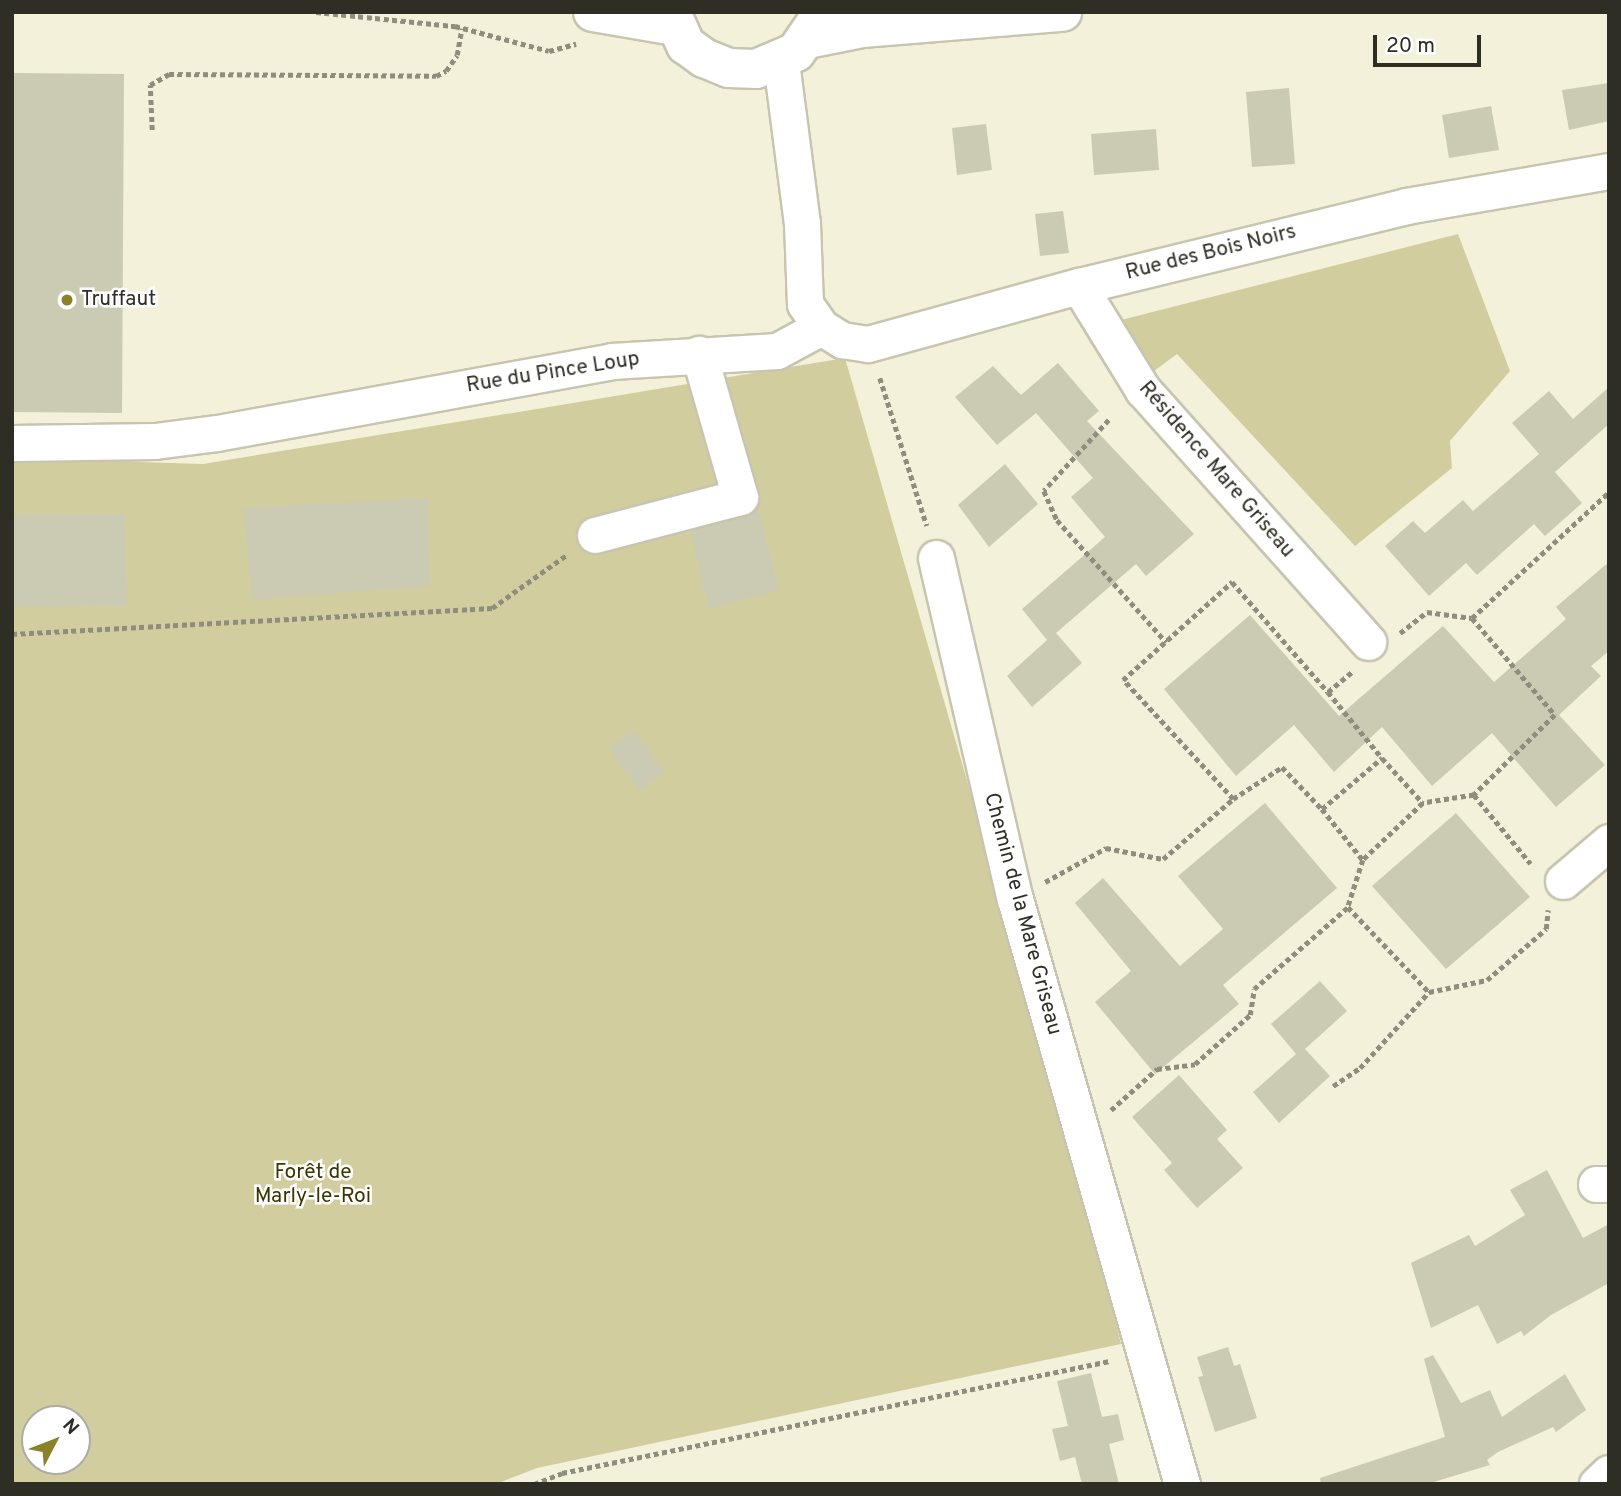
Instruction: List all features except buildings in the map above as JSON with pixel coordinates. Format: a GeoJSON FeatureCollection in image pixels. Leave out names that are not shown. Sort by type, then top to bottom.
{"type":"FeatureCollection","features":[{"type":"Feature","properties":{"kind":"main road"},"geometry":{"type":"LineString","coordinates":[[596,13],[673,19],[686,45],[729,68],[755,69],[804,38],[862,28],[1062,12]]}},
{"type":"Feature","properties":{"kind":"street"},"geometry":{"type":"LineString","coordinates":[[804,38],[802,223],[805,304],[821,327]]}},
{"type":"Feature","properties":{"kind":"street","name":"Rue des Bois Noirs"},"geometry":{"type":"LineString","coordinates":[[821,327],[842,340],[868,344],[1079,286],[1406,206],[1609,171]]}},
{"type":"Feature","properties":{"kind":"street","name":"Résidence Mare Griseau"},"geometry":{"type":"LineString","coordinates":[[1079,286],[1143,390],[1374,648]]}},
{"type":"Feature","properties":{"kind":"street","name":"Rue du Pince Loup"},"geometry":{"type":"LineString","coordinates":[[12,443],[155,441],[217,433],[532,374],[699,354],[777,351],[821,327]]}},
{"type":"Feature","properties":{"kind":"street"},"geometry":{"type":"LineString","coordinates":[[595,535],[740,497],[699,354]]}},
{"type":"Feature","properties":{"kind":"street","name":"Chemin de la Mare Griseau"},"geometry":{"type":"LineString","coordinates":[[936,558],[1015,898],[1182,1484]]}},
{"type":"Feature","properties":{"kind":"street"},"geometry":{"type":"LineString","coordinates":[[1549,883],[1609,842]]}},
{"type":"Feature","properties":{"kind":"street"},"geometry":{"type":"LineString","coordinates":[[1597,1484],[1609,1473]]}},
{"type":"Feature","properties":{"kind":"path"},"geometry":{"type":"LineString","coordinates":[[316,12],[412,19],[462,27],[549,51],[582,41],[596,13]]}},
{"type":"Feature","properties":{"kind":"path"},"geometry":{"type":"LineString","coordinates":[[152,130],[150,85],[169,74],[436,76],[446,71],[457,55],[462,27]]}},
{"type":"Feature","properties":{"kind":"path"},"geometry":{"type":"LineString","coordinates":[[868,344],[936,558]]}},
{"type":"Feature","properties":{"kind":"path"},"geometry":{"type":"LineString","coordinates":[[1110,420],[1044,491],[1057,520],[1166,642]]}},
{"type":"Feature","properties":{"kind":"path"},"geometry":{"type":"LineString","coordinates":[[1472,618],[1609,492]]}},
{"type":"Feature","properties":{"kind":"path"},"geometry":{"type":"LineString","coordinates":[[12,634],[492,608],[595,535]]}},
{"type":"Feature","properties":{"kind":"path"},"geometry":{"type":"LineString","coordinates":[[1233,799],[1124,680],[1232,582],[1423,803]]}},
{"type":"Feature","properties":{"kind":"path"},"geometry":{"type":"LineString","coordinates":[[1073,1103],[1106,1114],[1157,1069],[1195,1064],[1250,1015],[1254,989],[1348,907],[1363,860],[1423,803],[1474,795],[1555,715],[1472,618],[1427,612],[1374,648],[1328,692]]}},
{"type":"Feature","properties":{"kind":"path"},"geometry":{"type":"LineString","coordinates":[[1322,809],[1382,758]]}},
{"type":"Feature","properties":{"kind":"path"},"geometry":{"type":"LineString","coordinates":[[1015,898],[1106,848],[1163,859],[1233,799],[1282,767],[1322,809],[1363,860]]}},
{"type":"Feature","properties":{"kind":"path"},"geometry":{"type":"LineString","coordinates":[[1333,1086],[1360,1068],[1429,992],[1487,980],[1546,929],[1549,883],[1474,795]]}},
{"type":"Feature","properties":{"kind":"path"},"geometry":{"type":"LineString","coordinates":[[1348,907],[1429,992]]}},
{"type":"Feature","properties":{"kind":"path"},"geometry":{"type":"LineString","coordinates":[[534,1484],[562,1473],[1145,1353]]}},
{"type":"Feature","properties":{"kind":"green space"},"geometry":{"type":"Polygon","coordinates":[[[1458,234],[1510,371],[1450,441],[1452,468],[1355,546],[1177,354],[1154,371],[1121,320],[1458,234]]]}},
{"type":"Feature","properties":{"kind":"green space","name":"Forêt de Marly-le-Roi"},"geometry":{"type":"Polygon","coordinates":[[[845,358],[1059,1099],[1121,1344],[537,1468],[496,1484],[12,1484],[12,458],[203,464],[845,358]]]}},
{"type":"Feature","properties":{"kind":"place","name":"Truffaut"},"geometry":{"type":"Point","coordinates":[67,300]}}]}
